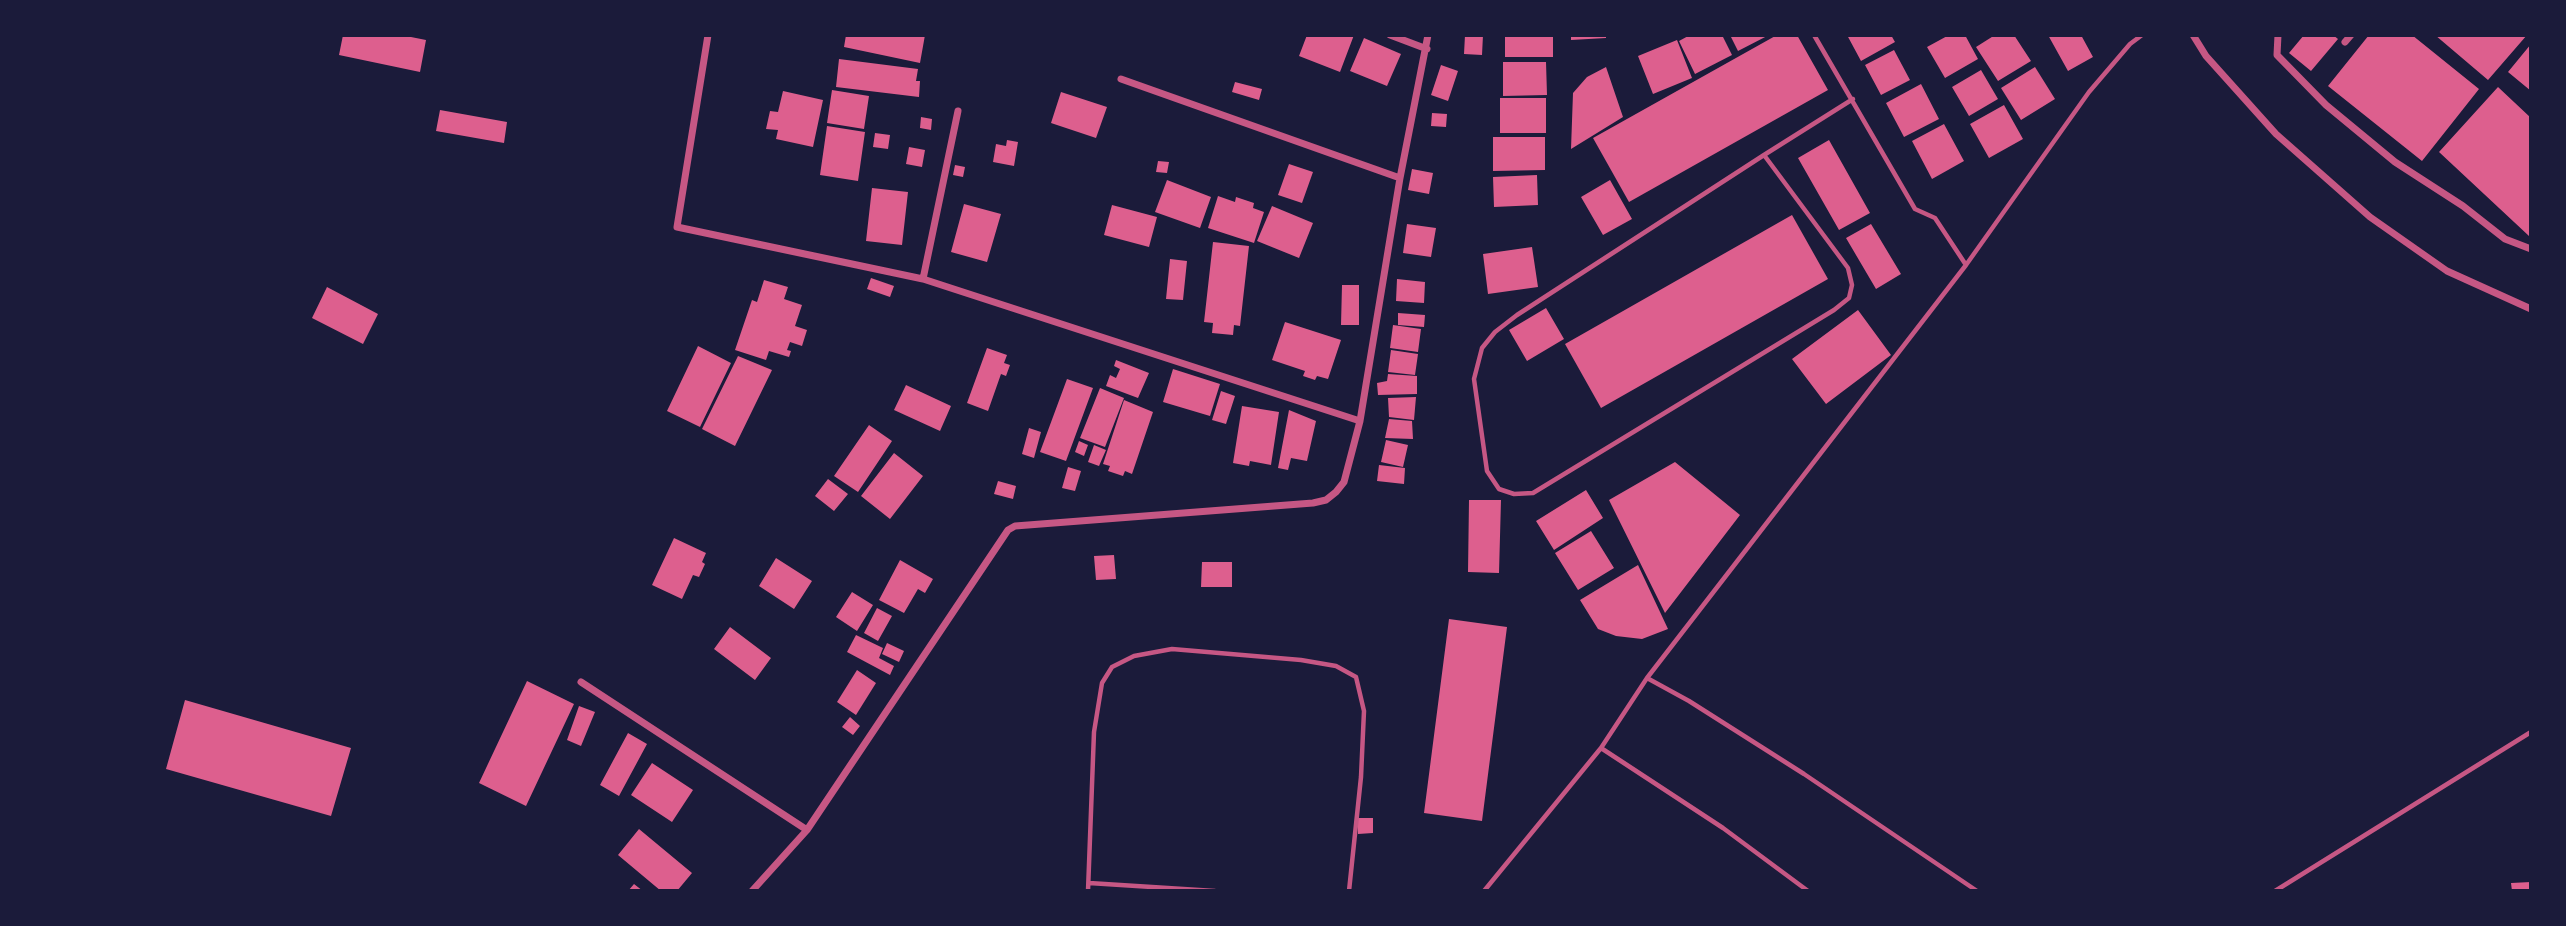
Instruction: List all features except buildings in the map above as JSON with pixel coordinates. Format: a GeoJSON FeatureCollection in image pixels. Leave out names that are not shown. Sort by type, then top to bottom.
{"type":"FeatureCollection","features":[{"type":"Feature","properties":{"kind":"street"},"geometry":{"type":"LineString","coordinates":[[708,35],[677,227],[923,279],[1360,421]]}},
{"type":"Feature","properties":{"kind":"street"},"geometry":{"type":"LineString","coordinates":[[1390,35],[1427,49]]}},
{"type":"Feature","properties":{"kind":"street"},"geometry":{"type":"LineString","coordinates":[[752,891],[807,830],[1008,530],[1015,526],[1313,503],[1326,500],[1344,482],[1360,421],[1400,178],[1428,35]]}},
{"type":"Feature","properties":{"kind":"street"},"geometry":{"type":"LineString","coordinates":[[2193,35],[2206,56],[2276,134],[2370,217],[2447,271],[2531,309]]}},
{"type":"Feature","properties":{"kind":"street"},"geometry":{"type":"LineString","coordinates":[[2278,35],[2277,55],[2326,105],[2395,163],[2463,206],[2505,239],[2531,249]]}},
{"type":"Feature","properties":{"kind":"street"},"geometry":{"type":"LineString","coordinates":[[1122,79],[1400,178]]}},
{"type":"Feature","properties":{"kind":"street"},"geometry":{"type":"LineString","coordinates":[[923,279],[958,111]]}},
{"type":"Feature","properties":{"kind":"street"},"geometry":{"type":"LineString","coordinates":[[581,682],[807,830]]}},
{"type":"Feature","properties":{"kind":"lane"},"geometry":{"type":"LineString","coordinates":[[1814,35],[1915,209],[1935,218],[1966,265]]}},
{"type":"Feature","properties":{"kind":"lane"},"geometry":{"type":"LineString","coordinates":[[1484,891],[1601,748],[1647,678],[1966,265],[2089,92],[2130,44],[2142,35]]}},
{"type":"Feature","properties":{"kind":"lane"},"geometry":{"type":"LineString","coordinates":[[1763,155],[1848,268],[1852,285],[1849,298],[1834,310],[1532,493],[1514,494],[1499,489],[1487,471],[1474,379],[1482,348],[1495,332],[1517,315],[1763,155],[1853,99]]}},
{"type":"Feature","properties":{"kind":"lane"},"geometry":{"type":"LineString","coordinates":[[1088,891],[1094,732],[1102,683],[1112,667],[1134,656],[1172,649],[1301,660],[1336,666],[1356,677],[1364,711],[1362,777],[1349,891]]}},
{"type":"Feature","properties":{"kind":"lane"},"geometry":{"type":"LineString","coordinates":[[1647,678],[1689,701],[1804,774],[1977,891]]}},
{"type":"Feature","properties":{"kind":"lane"},"geometry":{"type":"LineString","coordinates":[[2274,891],[2531,732]]}},
{"type":"Feature","properties":{"kind":"lane"},"geometry":{"type":"LineString","coordinates":[[1601,748],[1723,828],[1808,891]]}},
{"type":"Feature","properties":{"kind":"lane"},"geometry":{"type":"LineString","coordinates":[[1089,883],[1215,891]]}}]}
